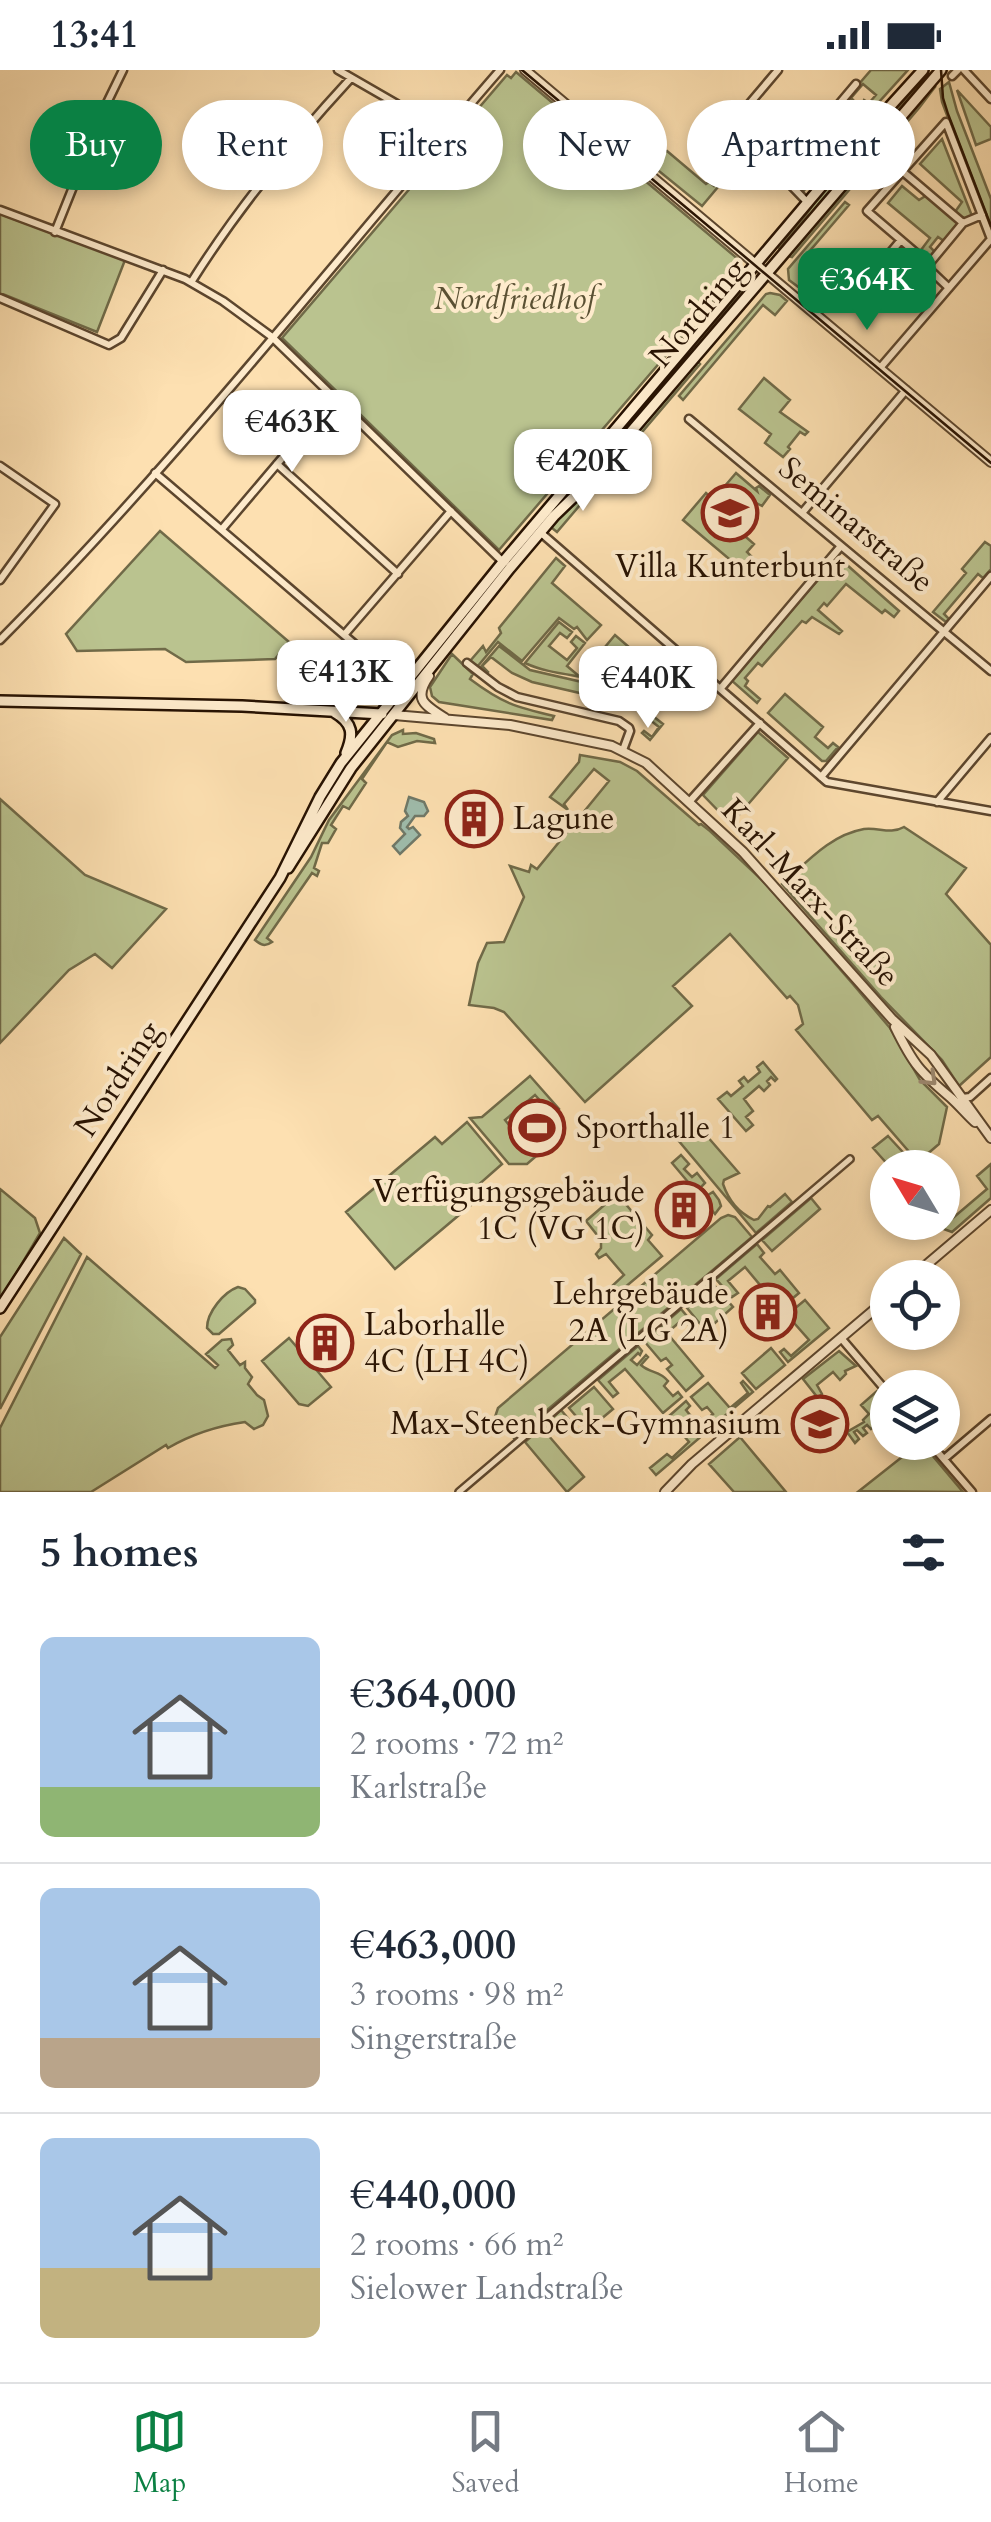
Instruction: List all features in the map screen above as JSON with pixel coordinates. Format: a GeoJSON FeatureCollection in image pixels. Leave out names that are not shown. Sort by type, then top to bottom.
{"type":"FeatureCollection","features":[{"type":"Feature","properties":{"kind":"main road","name":"Nordring"},"geometry":{"type":"LineString","coordinates":[[0,1308],[280,878],[320,797],[342,763],[503,562],[808,203],[927,74],[941,70]]}},
{"type":"Feature","properties":{"kind":"main road","name":"Nordring"},"geometry":{"type":"LineString","coordinates":[[280,878],[294,862],[351,768],[540,532],[582,489],[766,272],[927,74]]}},
{"type":"Feature","properties":{"kind":"main road"},"geometry":{"type":"LineString","coordinates":[[0,701],[194,704],[394,715]]}},
{"type":"Feature","properties":{"kind":"main road"},"geometry":{"type":"LineString","coordinates":[[332,711],[351,728],[342,763]]}},
{"type":"Feature","properties":{"kind":"street"},"geometry":{"type":"LineString","coordinates":[[55,232],[123,70]]}},
{"type":"Feature","properties":{"kind":"street"},"geometry":{"type":"LineString","coordinates":[[338,70],[390,100]]}},
{"type":"Feature","properties":{"kind":"street"},"geometry":{"type":"LineString","coordinates":[[474,100],[500,70]]}},
{"type":"Feature","properties":{"kind":"street"},"geometry":{"type":"LineString","coordinates":[[525,70],[991,462]]}},
{"type":"Feature","properties":{"kind":"street"},"geometry":{"type":"LineString","coordinates":[[752,100],[778,70]]}},
{"type":"Feature","properties":{"kind":"street"},"geometry":{"type":"LineString","coordinates":[[958,72],[991,99]]}},
{"type":"Feature","properties":{"kind":"street"},"geometry":{"type":"LineString","coordinates":[[192,282],[230,222],[351,78]]}},
{"type":"Feature","properties":{"kind":"street"},"geometry":{"type":"LineString","coordinates":[[842,100],[856,84]]}},
{"type":"Feature","properties":{"kind":"street"},"geometry":{"type":"LineString","coordinates":[[880,368],[991,239],[946,122],[915,157]]}},
{"type":"Feature","properties":{"kind":"street"},"geometry":{"type":"LineString","coordinates":[[915,182],[962,223]]}},
{"type":"Feature","properties":{"kind":"street"},"geometry":{"type":"LineString","coordinates":[[0,640],[85,553],[398,190]]}},
{"type":"Feature","properties":{"kind":"street"},"geometry":{"type":"LineString","coordinates":[[795,190],[808,203]]}},
{"type":"Feature","properties":{"kind":"street"},"geometry":{"type":"LineString","coordinates":[[885,190],[867,211],[929,264],[930,270],[949,288]]}},
{"type":"Feature","properties":{"kind":"street"},"geometry":{"type":"LineString","coordinates":[[0,210],[163,270],[224,301],[272,337],[503,562]]}},
{"type":"Feature","properties":{"kind":"street"},"geometry":{"type":"LineString","coordinates":[[929,264],[962,223],[982,215]]}},
{"type":"Feature","properties":{"kind":"street"},"geometry":{"type":"LineString","coordinates":[[869,311],[853,297],[901,240]]}},
{"type":"Feature","properties":{"kind":"street"},"geometry":{"type":"LineString","coordinates":[[0,298],[109,345],[121,338],[163,270]]}},
{"type":"Feature","properties":{"kind":"street"},"geometry":{"type":"LineString","coordinates":[[802,513],[906,390]]}},
{"type":"Feature","properties":{"kind":"street"},"geometry":{"type":"LineString","coordinates":[[222,529],[334,397]]}},
{"type":"Feature","properties":{"kind":"street","name":"Seminarstraße"},"geometry":{"type":"LineString","coordinates":[[689,418],[991,671]]}},
{"type":"Feature","properties":{"kind":"street"},"geometry":{"type":"LineString","coordinates":[[278,464],[398,574]]}},
{"type":"Feature","properties":{"kind":"street"},"geometry":{"type":"LineString","coordinates":[[0,466],[55,504],[0,580]]}},
{"type":"Feature","properties":{"kind":"street"},"geometry":{"type":"LineString","coordinates":[[155,473],[386,671]]}},
{"type":"Feature","properties":{"kind":"street"},"geometry":{"type":"LineString","coordinates":[[344,635],[450,511]]}},
{"type":"Feature","properties":{"kind":"street"},"geometry":{"type":"LineString","coordinates":[[540,532],[828,782],[991,811]]}},
{"type":"Feature","properties":{"kind":"street"},"geometry":{"type":"LineString","coordinates":[[721,688],[841,546]]}},
{"type":"Feature","properties":{"kind":"street"},"geometry":{"type":"LineString","coordinates":[[821,777],[991,576]]}},
{"type":"Feature","properties":{"kind":"street"},"geometry":{"type":"LineString","coordinates":[[442,654],[424,683],[421,697],[428,707],[447,719]]}},
{"type":"Feature","properties":{"kind":"street"},"geometry":{"type":"LineString","coordinates":[[394,715],[510,725],[623,750],[630,728],[619,721],[517,697],[467,662]]}},
{"type":"Feature","properties":{"kind":"street"},"geometry":{"type":"LineString","coordinates":[[690,801],[760,723]]}},
{"type":"Feature","properties":{"kind":"street"},"geometry":{"type":"LineString","coordinates":[[937,802],[991,738]]}},
{"type":"Feature","properties":{"kind":"street","name":"Karl-Marx-Straße"},"geometry":{"type":"LineString","coordinates":[[623,750],[646,763],[690,801],[768,879],[892,1019],[931,1056],[982,1128]]}},
{"type":"Feature","properties":{"kind":"street","name":"Karl-Marx-Straße"},"geometry":{"type":"LineString","coordinates":[[892,1019],[926,1078],[991,1138]]}},
{"type":"Feature","properties":{"kind":"street"},"geometry":{"type":"LineString","coordinates":[[963,1098],[991,1078]]}},
{"type":"Feature","properties":{"kind":"street"},"geometry":{"type":"LineString","coordinates":[[459,1492],[850,1159]]}},
{"type":"Feature","properties":{"kind":"street"},"geometry":{"type":"LineString","coordinates":[[933,1260],[991,1210]]}},
{"type":"Feature","properties":{"kind":"street"},"geometry":{"type":"LineString","coordinates":[[665,1492],[692,1464],[870,1313]]}},
{"type":"Feature","properties":{"kind":"street"},"geometry":{"type":"LineString","coordinates":[[841,1338],[870,1372]]}},
{"type":"Feature","properties":{"kind":"street"},"geometry":{"type":"LineString","coordinates":[[960,1445],[991,1419]]}},
{"type":"Feature","properties":{"kind":"street"},"geometry":{"type":"LineString","coordinates":[[945,1460],[972,1492]]}},
{"type":"Feature","properties":{"kind":"green space"},"geometry":{"type":"Polygon","coordinates":[[[871,70],[908,70],[881,100],[872,100],[876,95],[863,84],[853,100],[846,99],[871,70]]]}},
{"type":"Feature","properties":{"kind":"green space","name":"Nordfriedhof"},"geometry":{"type":"Polygon","coordinates":[[[516,72],[549,100],[523,100],[523,190],[656,190],[739,260],[734,276],[499,550],[282,338],[409,190],[503,190],[503,100],[486,100],[507,75],[511,78],[516,72]]]}},
{"type":"Feature","properties":{"kind":"green space"},"geometry":{"type":"Polygon","coordinates":[[[920,78],[905,100],[901,100],[920,78]]]}},
{"type":"Feature","properties":{"kind":"green space"},"geometry":{"type":"Polygon","coordinates":[[[949,82],[991,199],[991,232],[942,102],[940,89],[949,82]]]}},
{"type":"Feature","properties":{"kind":"green space"},"geometry":{"type":"Polygon","coordinates":[[[933,86],[935,87],[915,113],[915,107],[933,86]]]}},
{"type":"Feature","properties":{"kind":"green space"},"geometry":{"type":"Polygon","coordinates":[[[957,90],[991,127],[991,139],[976,145],[957,90]]]}},
{"type":"Feature","properties":{"kind":"green space"},"geometry":{"type":"Polygon","coordinates":[[[942,139],[972,216],[964,219],[955,212],[962,202],[920,164],[942,139]]]}},
{"type":"Feature","properties":{"kind":"green space"},"geometry":{"type":"Polygon","coordinates":[[[667,151],[687,168],[687,190],[715,190],[702,206],[667,178],[667,151]]]}},
{"type":"Feature","properties":{"kind":"green space"},"geometry":{"type":"Polygon","coordinates":[[[831,190],[781,250],[779,248],[820,194],[831,190]]]}},
{"type":"Feature","properties":{"kind":"green space"},"geometry":{"type":"Polygon","coordinates":[[[844,190],[849,190],[792,257],[788,256],[844,190]]]}},
{"type":"Feature","properties":{"kind":"green space"},"geometry":{"type":"Polygon","coordinates":[[[899,190],[907,190],[919,200],[927,195],[959,222],[944,241],[938,237],[930,247],[935,252],[930,258],[921,250],[930,238],[888,203],[899,190]]]}},
{"type":"Feature","properties":{"kind":"green space"},"geometry":{"type":"Polygon","coordinates":[[[845,202],[849,205],[802,260],[813,271],[817,266],[822,271],[805,292],[789,280],[788,269],[845,202]]]}},
{"type":"Feature","properties":{"kind":"green space"},"geometry":{"type":"Polygon","coordinates":[[[0,214],[125,260],[97,332],[0,293],[0,214]]]}},
{"type":"Feature","properties":{"kind":"green space"},"geometry":{"type":"Polygon","coordinates":[[[901,247],[910,252],[895,272],[903,279],[900,301],[883,288],[877,294],[870,289],[859,297],[880,269],[888,274],[903,256],[898,251],[901,247]]]}},
{"type":"Feature","properties":{"kind":"green space"},"geometry":{"type":"Polygon","coordinates":[[[743,284],[746,286],[650,406],[529,541],[526,539],[743,284]]]}},
{"type":"Feature","properties":{"kind":"green space"},"geometry":{"type":"Polygon","coordinates":[[[770,293],[787,301],[775,315],[763,305],[683,400],[679,396],[770,293]]]}},
{"type":"Feature","properties":{"kind":"green space"},"geometry":{"type":"Polygon","coordinates":[[[697,361],[700,364],[557,532],[552,528],[553,523],[697,361]]]}},
{"type":"Feature","properties":{"kind":"green space"},"geometry":{"type":"Polygon","coordinates":[[[764,378],[790,400],[780,412],[808,432],[800,432],[783,457],[765,443],[771,434],[739,409],[764,378]]]}},
{"type":"Feature","properties":{"kind":"green space"},"geometry":{"type":"Polygon","coordinates":[[[736,473],[757,491],[759,486],[770,495],[762,506],[743,496],[730,504],[718,494],[736,473]]]}},
{"type":"Feature","properties":{"kind":"green space"},"geometry":{"type":"Polygon","coordinates":[[[706,493],[754,544],[741,569],[683,520],[706,493]]]}},
{"type":"Feature","properties":{"kind":"green space"},"geometry":{"type":"Polygon","coordinates":[[[160,531],[289,642],[275,659],[186,662],[165,649],[77,651],[66,634],[160,531]]]}},
{"type":"Feature","properties":{"kind":"green space"},"geometry":{"type":"Polygon","coordinates":[[[985,542],[991,546],[991,569],[983,578],[978,574],[944,614],[949,619],[946,622],[933,612],[966,573],[962,569],[985,542]]]}},
{"type":"Feature","properties":{"kind":"green space"},"geometry":{"type":"Polygon","coordinates":[[[838,557],[899,611],[894,617],[885,610],[882,613],[846,584],[827,606],[824,603],[818,610],[842,631],[839,634],[812,617],[806,623],[802,621],[762,666],[758,663],[745,678],[745,686],[760,699],[757,703],[731,680],[838,557]]]}},
{"type":"Feature","properties":{"kind":"green space"},"geometry":{"type":"Polygon","coordinates":[[[556,558],[565,566],[552,583],[601,625],[587,640],[577,627],[574,629],[559,618],[522,661],[498,642],[477,667],[470,661],[483,646],[486,652],[501,633],[499,628],[556,558]]]}},
{"type":"Feature","properties":{"kind":"green space"},"geometry":{"type":"Polygon","coordinates":[[[559,622],[572,632],[567,638],[560,633],[549,646],[567,660],[577,648],[571,642],[576,636],[585,643],[567,666],[580,677],[525,663],[559,622]]]}},
{"type":"Feature","properties":{"kind":"green space"},"geometry":{"type":"Polygon","coordinates":[[[615,635],[653,668],[647,675],[641,674],[623,658],[613,669],[638,692],[674,656],[638,699],[612,684],[580,677],[615,635]]]}},
{"type":"Feature","properties":{"kind":"green space"},"geometry":{"type":"Polygon","coordinates":[[[499,646],[530,670],[621,691],[663,724],[650,740],[642,733],[652,737],[659,727],[623,703],[532,682],[491,657],[482,666],[486,674],[480,668],[499,646]]]}},
{"type":"Feature","properties":{"kind":"green space"},"geometry":{"type":"Polygon","coordinates":[[[452,654],[481,687],[509,703],[554,716],[552,720],[439,702],[430,687],[452,654]]]}},
{"type":"Feature","properties":{"kind":"green space"},"geometry":{"type":"Polygon","coordinates":[[[785,694],[823,727],[815,737],[828,748],[833,743],[838,747],[826,761],[768,713],[785,694]]]}},
{"type":"Feature","properties":{"kind":"green space"},"geometry":{"type":"Polygon","coordinates":[[[403,730],[403,734],[416,733],[434,739],[435,743],[417,741],[398,747],[387,742],[362,779],[366,783],[349,809],[343,806],[331,825],[336,829],[328,843],[322,843],[314,868],[319,871],[317,876],[312,873],[267,938],[272,942],[259,943],[255,940],[311,857],[329,820],[392,735],[403,730]]]}},
{"type":"Feature","properties":{"kind":"green space"},"geometry":{"type":"Polygon","coordinates":[[[758,732],[788,758],[731,824],[703,795],[758,732]]]}},
{"type":"Feature","properties":{"kind":"green space"},"geometry":{"type":"Polygon","coordinates":[[[580,755],[620,762],[637,771],[765,883],[890,1028],[920,1080],[947,1107],[939,1144],[932,1150],[908,1150],[878,1116],[872,1120],[796,1030],[803,1024],[798,1005],[790,996],[787,998],[730,934],[673,986],[692,1006],[585,1102],[504,1012],[469,1005],[478,963],[487,943],[504,942],[524,897],[510,866],[529,872],[531,865],[537,869],[609,781],[594,769],[564,804],[568,810],[550,797],[579,762],[580,755]]]}},
{"type":"Feature","properties":{"kind":"green space"},"geometry":{"type":"Polygon","coordinates":[[[0,799],[85,875],[166,909],[112,968],[95,954],[69,970],[0,1043],[0,799]]]}},
{"type":"Feature","properties":{"kind":"green space"},"geometry":{"type":"Polygon","coordinates":[[[904,827],[966,868],[946,894],[991,945],[991,1057],[959,1086],[942,1060],[782,884],[840,837],[864,829],[904,827]]]}},
{"type":"Feature","properties":{"kind":"green space"},"geometry":{"type":"Polygon","coordinates":[[[763,1062],[777,1079],[771,1077],[764,1091],[759,1086],[744,1099],[753,1111],[746,1117],[753,1125],[746,1131],[718,1099],[727,1092],[731,1096],[743,1086],[739,1081],[744,1077],[748,1082],[760,1072],[757,1067],[763,1062]]]}},
{"type":"Feature","properties":{"kind":"green space"},"geometry":{"type":"Polygon","coordinates":[[[530,1076],[559,1109],[553,1115],[535,1095],[505,1120],[535,1157],[527,1164],[509,1164],[470,1118],[482,1117],[530,1076]]]}},
{"type":"Feature","properties":{"kind":"green space"},"geometry":{"type":"Polygon","coordinates":[[[693,1120],[739,1173],[723,1184],[731,1201],[743,1213],[758,1219],[785,1194],[792,1202],[756,1233],[678,1140],[678,1134],[693,1120]]]}},
{"type":"Feature","properties":{"kind":"green space"},"geometry":{"type":"Polygon","coordinates":[[[467,1122],[502,1164],[477,1186],[484,1194],[395,1269],[346,1212],[435,1137],[442,1144],[467,1122]]]}},
{"type":"Feature","properties":{"kind":"green space"},"geometry":{"type":"Polygon","coordinates":[[[888,1136],[901,1150],[875,1150],[888,1136]]]}},
{"type":"Feature","properties":{"kind":"green space"},"geometry":{"type":"Polygon","coordinates":[[[681,1155],[689,1164],[684,1169],[692,1177],[697,1173],[705,1183],[701,1187],[719,1200],[721,1206],[715,1214],[672,1163],[681,1155]]]}},
{"type":"Feature","properties":{"kind":"green space"},"geometry":{"type":"Polygon","coordinates":[[[991,1164],[991,1198],[960,1225],[960,1212],[987,1189],[977,1176],[991,1164]]]}},
{"type":"Feature","properties":{"kind":"green space"},"geometry":{"type":"Polygon","coordinates":[[[0,1189],[35,1218],[40,1233],[0,1301],[0,1189]]]}},
{"type":"Feature","properties":{"kind":"green space"},"geometry":{"type":"Polygon","coordinates":[[[617,1194],[652,1235],[648,1240],[662,1256],[617,1294],[611,1287],[624,1275],[606,1254],[599,1258],[596,1254],[601,1240],[586,1221],[617,1194]]]}},
{"type":"Feature","properties":{"kind":"green space"},"geometry":{"type":"Polygon","coordinates":[[[811,1198],[820,1209],[772,1251],[762,1240],[811,1198]]]}},
{"type":"Feature","properties":{"kind":"green space"},"geometry":{"type":"Polygon","coordinates":[[[728,1215],[735,1217],[752,1237],[514,1438],[495,1417],[498,1408],[728,1215]]]}},
{"type":"Feature","properties":{"kind":"green space"},"geometry":{"type":"Polygon","coordinates":[[[64,1238],[81,1254],[0,1409],[0,1337],[64,1238]]]}},
{"type":"Feature","properties":{"kind":"green space"},"geometry":{"type":"Polygon","coordinates":[[[757,1244],[764,1253],[760,1257],[775,1274],[780,1270],[799,1293],[780,1309],[745,1267],[728,1281],[738,1293],[732,1297],[716,1279],[757,1244]]]}},
{"type":"Feature","properties":{"kind":"green space"},"geometry":{"type":"Polygon","coordinates":[[[87,1257],[215,1368],[218,1365],[206,1354],[222,1340],[231,1339],[233,1345],[228,1350],[240,1365],[245,1362],[252,1377],[248,1384],[264,1400],[268,1416],[263,1425],[254,1429],[245,1422],[215,1428],[168,1448],[166,1445],[91,1492],[0,1492],[0,1428],[87,1257]]]}},
{"type":"Feature","properties":{"kind":"green space"},"geometry":{"type":"Polygon","coordinates":[[[714,1285],[733,1307],[706,1331],[687,1308],[714,1285]]]}},
{"type":"Feature","properties":{"kind":"green space"},"geometry":{"type":"Polygon","coordinates":[[[238,1287],[245,1289],[255,1303],[219,1334],[213,1334],[207,1328],[213,1309],[238,1287]]]}},
{"type":"Feature","properties":{"kind":"green space"},"geometry":{"type":"Polygon","coordinates":[[[805,1300],[829,1328],[788,1362],[780,1352],[784,1349],[791,1356],[809,1340],[787,1315],[805,1300]]]}},
{"type":"Feature","properties":{"kind":"green space"},"geometry":{"type":"Polygon","coordinates":[[[681,1309],[696,1327],[693,1330],[683,1319],[667,1333],[703,1376],[686,1391],[667,1369],[672,1365],[666,1358],[661,1361],[644,1341],[681,1309]]]}},
{"type":"Feature","properties":{"kind":"green space"},"geometry":{"type":"Polygon","coordinates":[[[289,1338],[331,1387],[308,1406],[299,1404],[262,1361],[289,1338]]]}},
{"type":"Feature","properties":{"kind":"green space"},"geometry":{"type":"Polygon","coordinates":[[[638,1346],[640,1355],[631,1360],[637,1365],[646,1355],[641,1365],[665,1378],[668,1381],[664,1386],[673,1396],[678,1392],[682,1397],[663,1413],[625,1369],[609,1382],[618,1393],[613,1397],[598,1380],[638,1346]]]}},
{"type":"Feature","properties":{"kind":"green space"},"geometry":{"type":"Polygon","coordinates":[[[771,1348],[785,1365],[756,1389],[742,1373],[771,1348]]]}},
{"type":"Feature","properties":{"kind":"green space"},"geometry":{"type":"Polygon","coordinates":[[[839,1351],[856,1366],[845,1371],[840,1380],[833,1372],[817,1385],[822,1394],[818,1398],[803,1379],[839,1351]]]}},
{"type":"Feature","properties":{"kind":"green space"},"geometry":{"type":"Polygon","coordinates":[[[743,1381],[753,1392],[714,1425],[708,1418],[713,1414],[707,1407],[702,1410],[691,1397],[708,1383],[730,1408],[748,1393],[743,1381]]]}},
{"type":"Feature","properties":{"kind":"green space"},"geometry":{"type":"Polygon","coordinates":[[[594,1387],[613,1409],[588,1430],[569,1408],[594,1387]]]}},
{"type":"Feature","properties":{"kind":"green space"},"geometry":{"type":"Polygon","coordinates":[[[870,1397],[870,1428],[863,1428],[867,1433],[863,1436],[857,1430],[854,1432],[859,1439],[855,1443],[847,1432],[864,1422],[869,1414],[861,1405],[870,1397]]]}},
{"type":"Feature","properties":{"kind":"green space"},"geometry":{"type":"Polygon","coordinates":[[[686,1401],[690,1406],[686,1410],[695,1421],[700,1418],[710,1429],[656,1475],[650,1468],[667,1454],[672,1458],[689,1442],[668,1417],[686,1401]]]}},
{"type":"Feature","properties":{"kind":"green space"},"geometry":{"type":"Polygon","coordinates":[[[561,1410],[577,1429],[574,1432],[564,1421],[548,1435],[584,1477],[567,1492],[525,1442],[561,1410]]]}},
{"type":"Feature","properties":{"kind":"green space"},"geometry":{"type":"Polygon","coordinates":[[[740,1437],[786,1492],[734,1492],[709,1464],[740,1437]]]}},
{"type":"Feature","properties":{"kind":"green space"},"geometry":{"type":"Polygon","coordinates":[[[898,1460],[936,1460],[963,1492],[859,1491],[898,1460]]]}},
{"type":"Feature","properties":{"kind":"shaded area"},"geometry":{"type":"Polygon","coordinates":[[[409,797],[424,802],[428,811],[424,816],[415,816],[407,827],[413,827],[420,835],[400,854],[393,846],[405,834],[400,828],[408,816],[405,811],[409,797]]]}},
{"type":"Feature","properties":{"kind":"tram line"},"geometry":{"type":"LineString","coordinates":[[522,70],[991,463]]}},
{"type":"Feature","properties":{"kind":"tram line"},"geometry":{"type":"LineString","coordinates":[[941,70],[948,114],[991,226]]}},
{"type":"Feature","properties":{"kind":"place","name":"Villa Kunterbunt"},"geometry":{"type":"Point","coordinates":[730,513]}},
{"type":"Feature","properties":{"kind":"place","name":"Lagune"},"geometry":{"type":"Point","coordinates":[474,819]}},
{"type":"Feature","properties":{"kind":"place","name":"Sporthalle 1"},"geometry":{"type":"Point","coordinates":[537,1128]}},
{"type":"Feature","properties":{"kind":"place","name":"Verfügungsgebäude 1C (VG 1C)"},"geometry":{"type":"Point","coordinates":[684,1210]}},
{"type":"Feature","properties":{"kind":"place","name":"Lehrgebäude 2A (LG 2A)"},"geometry":{"type":"Point","coordinates":[768,1312]}},
{"type":"Feature","properties":{"kind":"place","name":"Laborhalle 4C (LH 4C)"},"geometry":{"type":"Point","coordinates":[325,1343]}},
{"type":"Feature","properties":{"kind":"place","name":"Max-Steenbeck-Gymnasium"},"geometry":{"type":"Point","coordinates":[820,1424]}}]}
